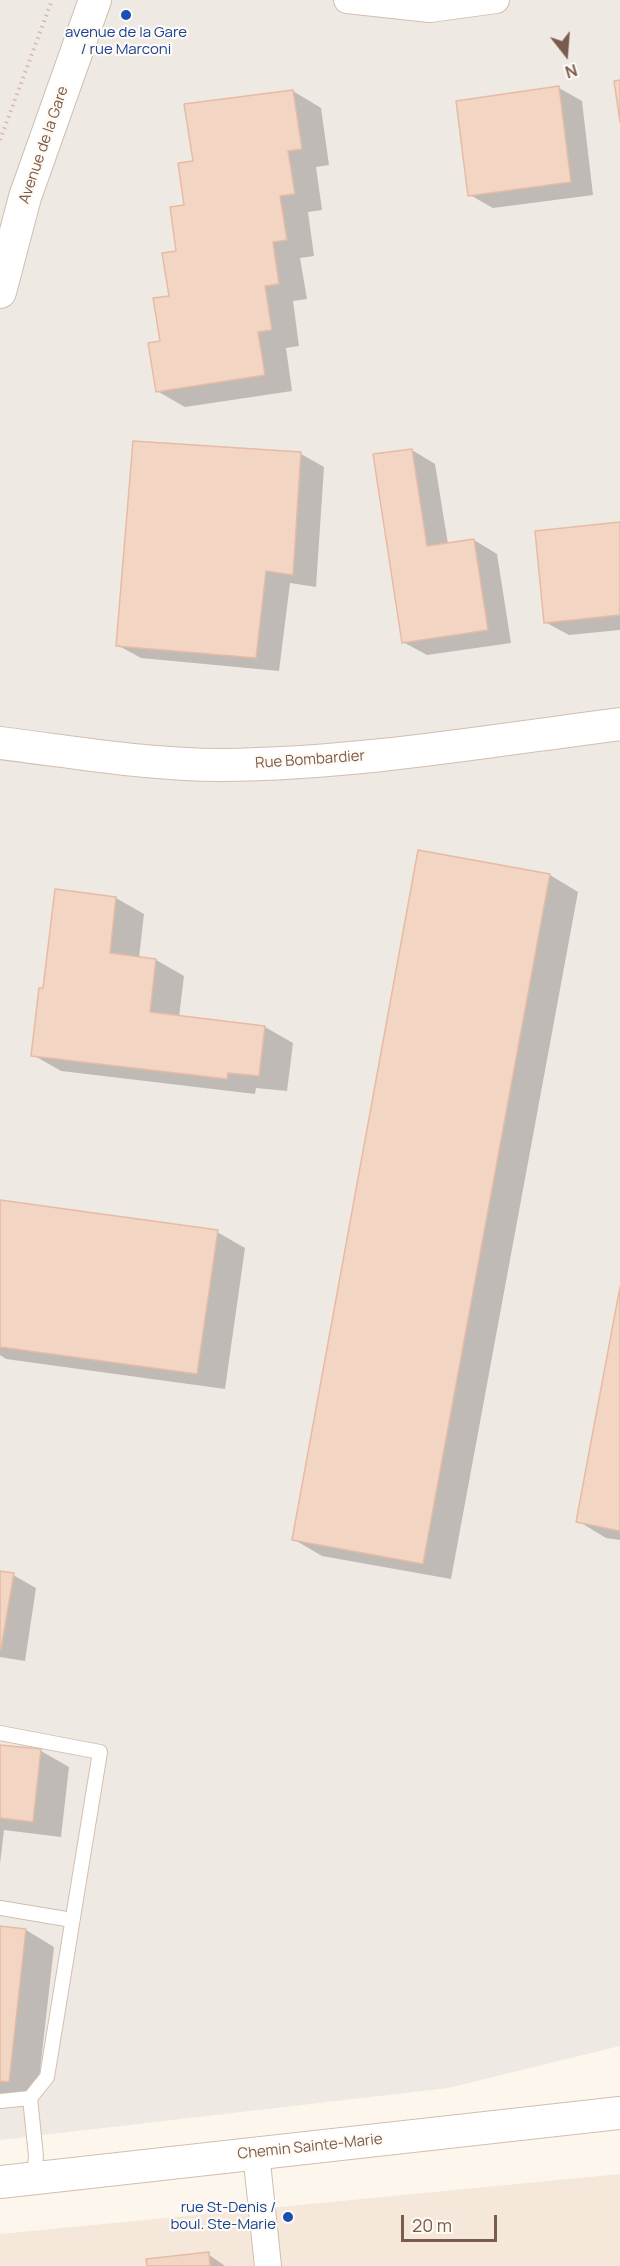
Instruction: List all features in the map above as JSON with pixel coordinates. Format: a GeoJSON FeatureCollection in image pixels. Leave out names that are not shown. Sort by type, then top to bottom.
{"type":"FeatureCollection","features":[{"type":"Feature","properties":{"kind":"street","name":"Avenue de la Gare"},"geometry":{"type":"LineString","coordinates":[[0,292],[25,197],[95,0]]}},
{"type":"Feature","properties":{"kind":"street"},"geometry":{"type":"LineString","coordinates":[[347,0],[430,9],[496,0]]}},
{"type":"Feature","properties":{"kind":"street","name":"Rue Bombardier"},"geometry":{"type":"LineString","coordinates":[[0,743],[188,764],[255,764],[324,761],[620,724]]}},
{"type":"Feature","properties":{"kind":"street","name":"Chemin Sainte-Marie"},"geometry":{"type":"LineString","coordinates":[[0,2182],[620,2113]]}},
{"type":"Feature","properties":{"kind":"street"},"geometry":{"type":"LineString","coordinates":[[256,2153],[268,2266]]}},
{"type":"Feature","properties":{"kind":"lane"},"geometry":{"type":"LineString","coordinates":[[0,1733],[100,1752],[47,2076],[30,2098],[36,2156],[34,2178]]}},
{"type":"Feature","properties":{"kind":"lane"},"geometry":{"type":"LineString","coordinates":[[0,1908],[72,1920]]}},
{"type":"Feature","properties":{"kind":"lane"},"geometry":{"type":"LineString","coordinates":[[0,2101],[30,2098]]}},
{"type":"Feature","properties":{"kind":"path"},"geometry":{"type":"LineString","coordinates":[[0,140],[52,0]]}},
{"type":"Feature","properties":{"kind":"shaded area"},"geometry":{"type":"Polygon","coordinates":[[[0,0],[620,0],[620,2046],[448,2088],[0,2140],[0,0]]]}},
{"type":"Feature","properties":{"kind":"shaded area"},"geometry":{"type":"Polygon","coordinates":[[[620,2174],[620,2266],[0,2266],[0,2234],[620,2174]]]}},
{"type":"Feature","properties":{"kind":"building"},"geometry":{"type":"Polygon","coordinates":[[[620,80],[620,122],[614,81],[620,80]]]}},
{"type":"Feature","properties":{"kind":"building"},"geometry":{"type":"Polygon","coordinates":[[[559,86],[571,182],[468,196],[456,101],[559,86]]]}},
{"type":"Feature","properties":{"kind":"building"},"geometry":{"type":"Polygon","coordinates":[[[293,90],[302,149],[288,151],[295,194],[280,196],[287,240],[273,242],[279,284],[265,286],[272,330],[258,332],[265,375],[156,392],[148,343],[160,341],[153,298],[169,296],[162,253],[176,251],[170,207],[184,205],[178,163],[193,161],[184,104],[293,90]]]}},
{"type":"Feature","properties":{"kind":"building"},"geometry":{"type":"Polygon","coordinates":[[[133,441],[301,452],[293,575],[266,571],[256,658],[116,646],[133,441]]]}},
{"type":"Feature","properties":{"kind":"building"},"geometry":{"type":"Polygon","coordinates":[[[412,449],[427,546],[474,539],[488,630],[402,643],[373,454],[412,449]]]}},
{"type":"Feature","properties":{"kind":"building"},"geometry":{"type":"Polygon","coordinates":[[[620,522],[620,615],[544,623],[535,531],[620,522]]]}},
{"type":"Feature","properties":{"kind":"building"},"geometry":{"type":"Polygon","coordinates":[[[418,850],[550,874],[423,1564],[292,1540],[418,850]]]}},
{"type":"Feature","properties":{"kind":"building"},"geometry":{"type":"Polygon","coordinates":[[[55,889],[116,897],[110,953],[156,959],[150,1012],[265,1026],[259,1076],[228,1073],[227,1079],[31,1056],[39,988],[43,988],[55,889]]]}},
{"type":"Feature","properties":{"kind":"building"},"geometry":{"type":"Polygon","coordinates":[[[0,1200],[218,1230],[197,1374],[0,1347],[0,1200]]]}},
{"type":"Feature","properties":{"kind":"building"},"geometry":{"type":"Polygon","coordinates":[[[620,1287],[620,1531],[576,1522],[620,1287]]]}},
{"type":"Feature","properties":{"kind":"building"},"geometry":{"type":"Polygon","coordinates":[[[0,1571],[14,1573],[1,1649],[0,1649],[0,1571]]]}},
{"type":"Feature","properties":{"kind":"building"},"geometry":{"type":"Polygon","coordinates":[[[0,1745],[41,1749],[33,1822],[0,1818],[0,1745]]]}},
{"type":"Feature","properties":{"kind":"building"},"geometry":{"type":"Polygon","coordinates":[[[0,1926],[26,1929],[9,2082],[0,2081],[0,1926]]]}},
{"type":"Feature","properties":{"kind":"building"},"geometry":{"type":"Polygon","coordinates":[[[209,2252],[210,2266],[147,2266],[146,2259],[209,2252]]]}},
{"type":"Feature","properties":{"kind":"place","name":"avenue de la Gare / rue Marconi"},"geometry":{"type":"Point","coordinates":[126,15]}},
{"type":"Feature","properties":{"kind":"place","name":"rue St-Denis / boul. Ste-Marie"},"geometry":{"type":"Point","coordinates":[288,2217]}}]}
